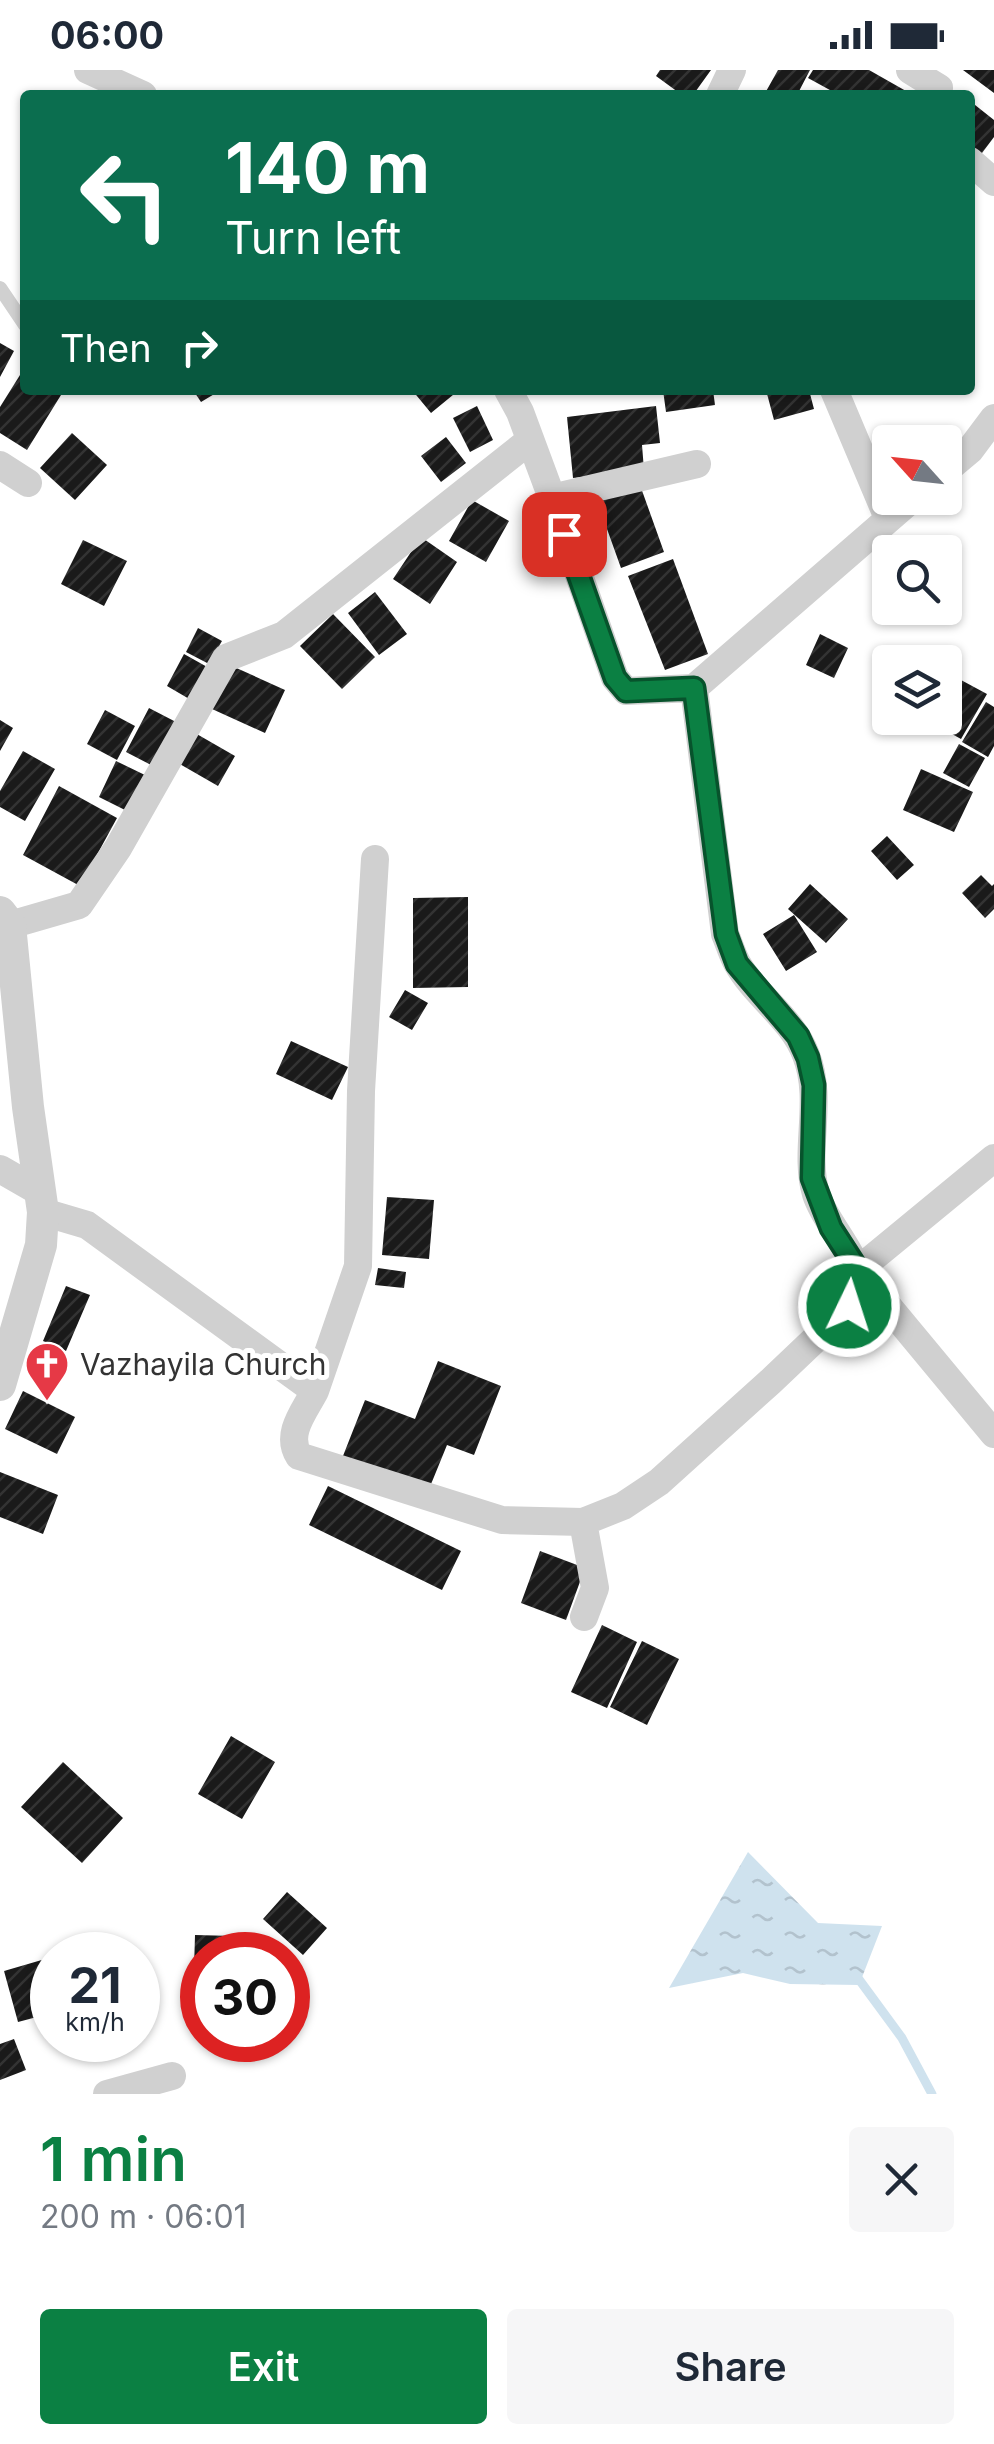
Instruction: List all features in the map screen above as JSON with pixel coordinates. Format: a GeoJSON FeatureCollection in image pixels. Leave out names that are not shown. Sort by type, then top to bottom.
{"type":"FeatureCollection","features":[{"type":"Feature","properties":{"kind":"street"},"geometry":{"type":"LineString","coordinates":[[88,70],[131,90]]}},
{"type":"Feature","properties":{"kind":"street"},"geometry":{"type":"LineString","coordinates":[[910,70],[939,90]]}},
{"type":"Feature","properties":{"kind":"street"},"geometry":{"type":"LineString","coordinates":[[510,395],[552,498],[615,678],[622,687],[635,692],[694,688],[892,515]]}},
{"type":"Feature","properties":{"kind":"street"},"geometry":{"type":"LineString","coordinates":[[836,395],[888,518]]}},
{"type":"Feature","properties":{"kind":"street"},"geometry":{"type":"LineString","coordinates":[[962,457],[994,418]]}},
{"type":"Feature","properties":{"kind":"street"},"geometry":{"type":"LineString","coordinates":[[3,1371],[40,1245],[42,1202],[5,919],[79,906],[118,848],[226,658],[284,635],[529,441]]}},
{"type":"Feature","properties":{"kind":"street"},"geometry":{"type":"LineString","coordinates":[[0,464],[28,483]]}},
{"type":"Feature","properties":{"kind":"street"},"geometry":{"type":"LineString","coordinates":[[552,498],[697,464]]}},
{"type":"Feature","properties":{"kind":"street"},"geometry":{"type":"LineString","coordinates":[[694,688],[726,934],[737,964],[798,1036],[808,1058],[814,1085],[812,1178],[831,1228],[858,1270],[994,1434]]}},
{"type":"Feature","properties":{"kind":"street"},"geometry":{"type":"LineString","coordinates":[[375,858],[361,1090],[358,1266],[315,1391],[294,1433],[292,1442],[299,1456],[502,1520],[583,1522],[623,1506],[659,1482],[770,1382],[853,1303],[860,1291],[858,1270]]}},
{"type":"Feature","properties":{"kind":"street"},"geometry":{"type":"LineString","coordinates":[[858,1270],[994,1158]]}},
{"type":"Feature","properties":{"kind":"street"},"geometry":{"type":"LineString","coordinates":[[0,1170],[42,1202],[86,1225],[315,1391]]}},
{"type":"Feature","properties":{"kind":"street"},"geometry":{"type":"LineString","coordinates":[[583,1522],[595,1588],[584,1617]]}},
{"type":"Feature","properties":{"kind":"street"},"geometry":{"type":"LineString","coordinates":[[108,2094],[172,2076]]}},
{"type":"Feature","properties":{"kind":"lane"},"geometry":{"type":"LineString","coordinates":[[0,288],[20,318]]}},
{"type":"Feature","properties":{"kind":"water"},"geometry":{"type":"Polygon","coordinates":[[[748,1852],[818,1923],[882,1926],[859,1985],[790,1984],[743,1973],[669,1988],[748,1852]]]}},
{"type":"Feature","properties":{"kind":"building"},"geometry":{"type":"Polygon","coordinates":[[[660,70],[711,70],[697,90],[675,90],[656,76],[660,70]]]}},
{"type":"Feature","properties":{"kind":"building"},"geometry":{"type":"Polygon","coordinates":[[[778,70],[810,70],[800,90],[767,90],[778,70]]]}},
{"type":"Feature","properties":{"kind":"building"},"geometry":{"type":"Polygon","coordinates":[[[813,70],[869,70],[904,90],[830,90],[808,78],[813,70]]]}},
{"type":"Feature","properties":{"kind":"building"},"geometry":{"type":"Polygon","coordinates":[[[963,70],[994,70],[994,93],[963,70]]]}},
{"type":"Feature","properties":{"kind":"building"},"geometry":{"type":"Polygon","coordinates":[[[975,105],[994,120],[994,137],[979,157],[975,154],[975,105]]]}},
{"type":"Feature","properties":{"kind":"building"},"geometry":{"type":"Polygon","coordinates":[[[0,343],[14,351],[0,377],[0,343]]]}},
{"type":"Feature","properties":{"kind":"building"},"geometry":{"type":"Polygon","coordinates":[[[20,375],[20,395],[61,395],[27,450],[0,433],[0,407],[20,375]]]}},
{"type":"Feature","properties":{"kind":"building"},"geometry":{"type":"Polygon","coordinates":[[[416,395],[453,395],[431,413],[416,395]]]}},
{"type":"Feature","properties":{"kind":"building"},"geometry":{"type":"Polygon","coordinates":[[[664,395],[714,395],[715,405],[666,412],[664,395]]]}},
{"type":"Feature","properties":{"kind":"building"},"geometry":{"type":"Polygon","coordinates":[[[767,395],[810,395],[814,409],[774,420],[767,395]]]}},
{"type":"Feature","properties":{"kind":"building"},"geometry":{"type":"Polygon","coordinates":[[[477,406],[493,440],[470,452],[453,418],[477,406]]]}},
{"type":"Feature","properties":{"kind":"building"},"geometry":{"type":"Polygon","coordinates":[[[656,406],[660,443],[642,445],[644,470],[573,478],[567,417],[656,406]]]}},
{"type":"Feature","properties":{"kind":"building"},"geometry":{"type":"Polygon","coordinates":[[[72,433],[107,465],[75,500],[40,468],[72,433]]]}},
{"type":"Feature","properties":{"kind":"building"},"geometry":{"type":"Polygon","coordinates":[[[446,437],[466,463],[441,482],[421,456],[446,437]]]}},
{"type":"Feature","properties":{"kind":"building"},"geometry":{"type":"Polygon","coordinates":[[[640,485],[664,552],[621,568],[597,501],[640,485]]]}},
{"type":"Feature","properties":{"kind":"building"},"geometry":{"type":"Polygon","coordinates":[[[472,500],[509,521],[486,562],[449,541],[472,500]]]}},
{"type":"Feature","properties":{"kind":"building"},"geometry":{"type":"Polygon","coordinates":[[[421,537],[457,562],[430,604],[393,579],[421,537]]]}},
{"type":"Feature","properties":{"kind":"building"},"geometry":{"type":"Polygon","coordinates":[[[83,540],[127,561],[104,606],[61,584],[83,540]]]}},
{"type":"Feature","properties":{"kind":"building"},"geometry":{"type":"Polygon","coordinates":[[[673,559],[708,654],[665,670],[628,576],[673,559]]]}},
{"type":"Feature","properties":{"kind":"building"},"geometry":{"type":"Polygon","coordinates":[[[375,592],[407,634],[379,655],[348,613],[375,592]]]}},
{"type":"Feature","properties":{"kind":"building"},"geometry":{"type":"Polygon","coordinates":[[[333,614],[375,657],[342,689],[300,646],[333,614]]]}},
{"type":"Feature","properties":{"kind":"building"},"geometry":{"type":"Polygon","coordinates":[[[198,628],[222,641],[209,664],[186,652],[198,628]]]}},
{"type":"Feature","properties":{"kind":"building"},"geometry":{"type":"Polygon","coordinates":[[[820,634],[848,648],[834,678],[806,665],[820,634]]]}},
{"type":"Feature","properties":{"kind":"building"},"geometry":{"type":"Polygon","coordinates":[[[184,654],[209,668],[191,700],[167,686],[184,654]]]}},
{"type":"Feature","properties":{"kind":"building"},"geometry":{"type":"Polygon","coordinates":[[[232,666],[285,690],[265,733],[212,709],[232,666]]]}},
{"type":"Feature","properties":{"kind":"building"},"geometry":{"type":"Polygon","coordinates":[[[962,681],[987,694],[961,739],[954,735],[962,735],[962,681]]]}},
{"type":"Feature","properties":{"kind":"building"},"geometry":{"type":"Polygon","coordinates":[[[986,702],[994,707],[994,746],[988,757],[962,742],[986,702]]]}},
{"type":"Feature","properties":{"kind":"building"},"geometry":{"type":"Polygon","coordinates":[[[149,708],[176,722],[153,766],[126,752],[149,708]]]}},
{"type":"Feature","properties":{"kind":"building"},"geometry":{"type":"Polygon","coordinates":[[[105,710],[135,726],[117,760],[87,744],[105,710]]]}},
{"type":"Feature","properties":{"kind":"building"},"geometry":{"type":"Polygon","coordinates":[[[0,720],[13,728],[0,751],[0,720]]]}},
{"type":"Feature","properties":{"kind":"building"},"geometry":{"type":"Polygon","coordinates":[[[195,733],[235,756],[218,786],[178,763],[195,733]]]}},
{"type":"Feature","properties":{"kind":"building"},"geometry":{"type":"Polygon","coordinates":[[[959,744],[985,758],[969,787],[943,773],[959,744]]]}},
{"type":"Feature","properties":{"kind":"building"},"geometry":{"type":"Polygon","coordinates":[[[23,751],[55,769],[25,821],[0,807],[0,791],[23,751]]]}},
{"type":"Feature","properties":{"kind":"building"},"geometry":{"type":"Polygon","coordinates":[[[116,761],[147,776],[129,812],[99,797],[116,761]]]}},
{"type":"Feature","properties":{"kind":"building"},"geometry":{"type":"Polygon","coordinates":[[[921,769],[973,792],[954,832],[903,810],[921,769]]]}},
{"type":"Feature","properties":{"kind":"building"},"geometry":{"type":"Polygon","coordinates":[[[59,786],[117,818],[80,886],[23,855],[59,786]]]}},
{"type":"Feature","properties":{"kind":"building"},"geometry":{"type":"Polygon","coordinates":[[[887,836],[914,865],[897,880],[871,851],[887,836]]]}},
{"type":"Feature","properties":{"kind":"building"},"geometry":{"type":"Polygon","coordinates":[[[981,875],[994,884],[994,909],[985,918],[962,893],[981,875]]]}},
{"type":"Feature","properties":{"kind":"building"},"geometry":{"type":"Polygon","coordinates":[[[810,884],[848,919],[826,943],[788,909],[810,884]]]}},
{"type":"Feature","properties":{"kind":"building"},"geometry":{"type":"Polygon","coordinates":[[[468,897],[468,987],[413,988],[413,898],[468,897]]]}},
{"type":"Feature","properties":{"kind":"building"},"geometry":{"type":"Polygon","coordinates":[[[794,915],[817,952],[786,971],[763,934],[794,915]]]}},
{"type":"Feature","properties":{"kind":"building"},"geometry":{"type":"Polygon","coordinates":[[[405,990],[428,1003],[412,1030],[389,1017],[405,990]]]}},
{"type":"Feature","properties":{"kind":"building"},"geometry":{"type":"Polygon","coordinates":[[[291,1041],[348,1067],[332,1100],[276,1074],[291,1041]]]}},
{"type":"Feature","properties":{"kind":"building"},"geometry":{"type":"Polygon","coordinates":[[[387,1197],[434,1200],[429,1259],[382,1255],[387,1197]]]}},
{"type":"Feature","properties":{"kind":"building"},"geometry":{"type":"Polygon","coordinates":[[[378,1268],[406,1272],[404,1288],[375,1285],[378,1268]]]}},
{"type":"Feature","properties":{"kind":"building"},"geometry":{"type":"Polygon","coordinates":[[[66,1286],[90,1295],[66,1351],[43,1341],[66,1286]]]}},
{"type":"Feature","properties":{"kind":"building"},"geometry":{"type":"Polygon","coordinates":[[[438,1361],[501,1386],[474,1455],[447,1445],[427,1494],[341,1461],[365,1400],[415,1419],[438,1361]]]}},
{"type":"Feature","properties":{"kind":"building"},"geometry":{"type":"Polygon","coordinates":[[[23,1391],[75,1417],[57,1454],[5,1429],[23,1391]]]}},
{"type":"Feature","properties":{"kind":"building"},"geometry":{"type":"Polygon","coordinates":[[[0,1472],[58,1495],[43,1534],[0,1517],[0,1472]]]}},
{"type":"Feature","properties":{"kind":"building"},"geometry":{"type":"Polygon","coordinates":[[[328,1486],[461,1551],[442,1590],[309,1525],[328,1486]]]}},
{"type":"Feature","properties":{"kind":"building"},"geometry":{"type":"Polygon","coordinates":[[[540,1551],[585,1568],[566,1620],[521,1603],[540,1551]]]}},
{"type":"Feature","properties":{"kind":"building"},"geometry":{"type":"Polygon","coordinates":[[[602,1625],[637,1642],[607,1708],[571,1692],[602,1625]]]}},
{"type":"Feature","properties":{"kind":"building"},"geometry":{"type":"Polygon","coordinates":[[[642,1641],[679,1659],[647,1725],[610,1707],[642,1641]]]}},
{"type":"Feature","properties":{"kind":"building"},"geometry":{"type":"Polygon","coordinates":[[[231,1736],[275,1762],[242,1819],[198,1794],[231,1736]]]}},
{"type":"Feature","properties":{"kind":"building"},"geometry":{"type":"Polygon","coordinates":[[[63,1762],[123,1818],[82,1863],[21,1807],[63,1762]]]}},
{"type":"Feature","properties":{"kind":"building"},"geometry":{"type":"Polygon","coordinates":[[[287,1892],[327,1928],[310,1947],[310,1932],[277,1932],[263,1919],[287,1892]]]}},
{"type":"Feature","properties":{"kind":"building"},"geometry":{"type":"Polygon","coordinates":[[[30,1963],[30,2019],[18,2022],[4,1971],[30,1963]]]}},
{"type":"Feature","properties":{"kind":"building"},"geometry":{"type":"Polygon","coordinates":[[[14,2039],[26,2070],[0,2080],[0,2044],[14,2039]]]}},
{"type":"Feature","properties":{"kind":"waterway"},"geometry":{"type":"LineString","coordinates":[[855,1974],[902,2038],[932,2094]]}},
{"type":"Feature","properties":{"kind":"place","name":"Vazhayila Church"},"geometry":{"type":"Point","coordinates":[47,1402]}},
{"type":"Feature","properties":{"kind":"route"},"geometry":{"type":"LineString","coordinates":[[564,534],[615,678],[622,687],[635,692],[694,688],[726,934],[737,964],[798,1036],[808,1058],[814,1085],[812,1178],[831,1228],[858,1270],[860,1291],[849,1306]]}}]}
